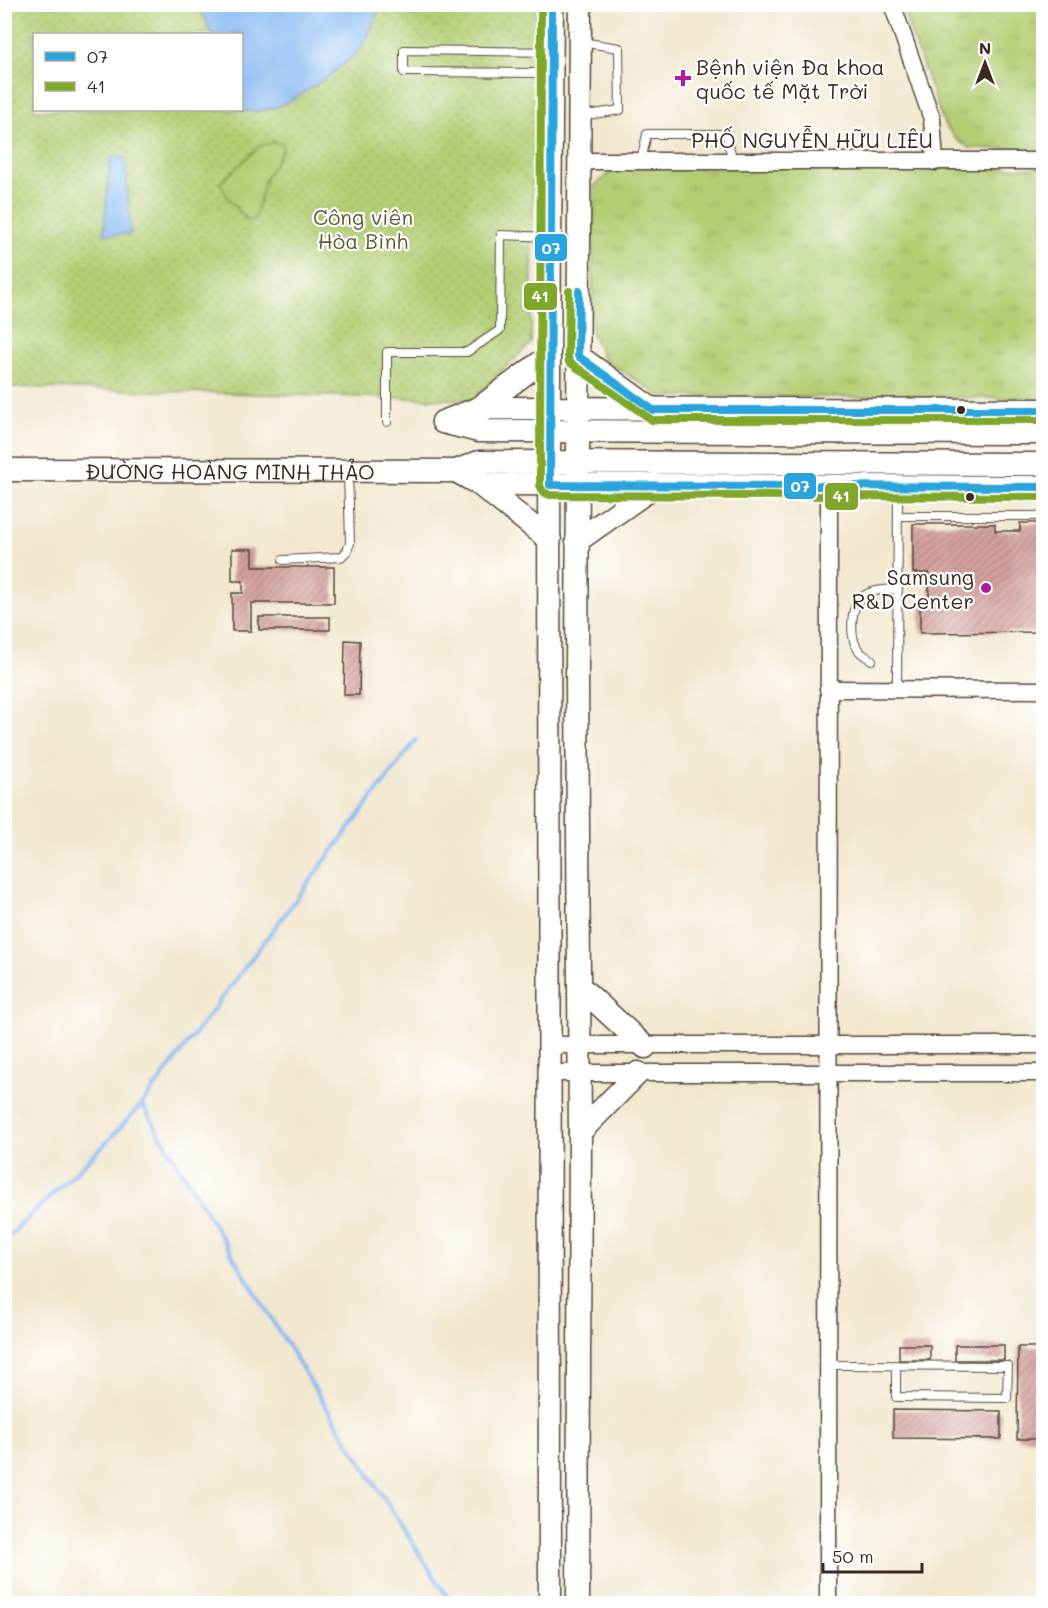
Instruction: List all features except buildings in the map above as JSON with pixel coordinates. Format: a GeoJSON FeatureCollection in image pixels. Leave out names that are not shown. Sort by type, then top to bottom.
{"type":"FeatureCollection","features":[{"type":"Feature","properties":{"kind":"street"},"geometry":{"type":"LineString","coordinates":[[550,1604],[549,356],[552,4]]}},
{"type":"Feature","properties":{"kind":"street"},"geometry":{"type":"LineString","coordinates":[[578,1604],[580,4]]}},
{"type":"Feature","properties":{"kind":"street"},"geometry":{"type":"LineString","coordinates":[[892,4],[932,119],[934,162]]}},
{"type":"Feature","properties":{"kind":"street"},"geometry":{"type":"LineString","coordinates":[[550,161],[580,161]]}},
{"type":"Feature","properties":{"kind":"street","name":"PHỐ NGUYỄN HỮU LIÊU"},"geometry":{"type":"LineString","coordinates":[[580,161],[1044,161]]}},
{"type":"Feature","properties":{"kind":"street"},"geometry":{"type":"LineString","coordinates":[[549,356],[479,408],[442,422],[479,431],[549,432],[578,421],[653,410],[1044,410]]}},
{"type":"Feature","properties":{"kind":"street"},"geometry":{"type":"LineString","coordinates":[[578,356],[653,410]]}},
{"type":"Feature","properties":{"kind":"street"},"geometry":{"type":"LineString","coordinates":[[479,408],[549,410],[578,421],[653,433],[1044,433]]}},
{"type":"Feature","properties":{"kind":"street"},"geometry":{"type":"LineString","coordinates":[[479,408],[479,473],[550,540]]}},
{"type":"Feature","properties":{"kind":"street"},"geometry":{"type":"LineString","coordinates":[[653,410],[653,433]]}},
{"type":"Feature","properties":{"kind":"street","name":"ĐƯỜNG HOÀNG MINH THẢO"},"geometry":{"type":"LineString","coordinates":[[4,470],[456,471],[655,475],[1044,465]]}},
{"type":"Feature","properties":{"kind":"street"},"geometry":{"type":"LineString","coordinates":[[578,541],[655,475]]}},
{"type":"Feature","properties":{"kind":"street","name":"ĐƯỜNG HOÀNG MINH THẢO"},"geometry":{"type":"LineString","coordinates":[[655,475],[829,486],[1044,487]]}},
{"type":"Feature","properties":{"kind":"street"},"geometry":{"type":"LineString","coordinates":[[828,1604],[829,486]]}},
{"type":"Feature","properties":{"kind":"street"},"geometry":{"type":"LineString","coordinates":[[828,689],[1044,690]]}},
{"type":"Feature","properties":{"kind":"street"},"geometry":{"type":"LineString","coordinates":[[579,986],[645,1047]]}},
{"type":"Feature","properties":{"kind":"street"},"geometry":{"type":"LineString","coordinates":[[550,1045],[645,1047],[1044,1046]]}},
{"type":"Feature","properties":{"kind":"street"},"geometry":{"type":"LineString","coordinates":[[550,1073],[1044,1073]]}},
{"type":"Feature","properties":{"kind":"street"},"geometry":{"type":"LineString","coordinates":[[580,1132],[638,1073]]}},
{"type":"Feature","properties":{"kind":"lane"},"geometry":{"type":"LineString","coordinates":[[580,42],[619,48],[620,110],[580,116]]}},
{"type":"Feature","properties":{"kind":"lane"},"geometry":{"type":"LineString","coordinates":[[404,50],[551,63],[404,72],[404,50]]}},
{"type":"Feature","properties":{"kind":"lane"},"geometry":{"type":"LineString","coordinates":[[641,161],[647,134],[726,134],[734,162]]}},
{"type":"Feature","properties":{"kind":"lane"},"geometry":{"type":"LineString","coordinates":[[387,422],[387,352],[467,352],[500,330],[501,235],[550,237]]}},
{"type":"Feature","properties":{"kind":"lane"},"geometry":{"type":"LineString","coordinates":[[283,560],[341,557],[347,551],[350,543],[348,471]]}},
{"type":"Feature","properties":{"kind":"lane"},"geometry":{"type":"LineString","coordinates":[[897,689],[898,486]]}},
{"type":"Feature","properties":{"kind":"lane"},"geometry":{"type":"LineString","coordinates":[[898,516],[1044,516]]}},
{"type":"Feature","properties":{"kind":"lane"},"geometry":{"type":"LineString","coordinates":[[872,660],[856,647],[854,608],[856,602],[869,592],[898,589]]}},
{"type":"Feature","properties":{"kind":"lane"},"geometry":{"type":"LineString","coordinates":[[828,1365],[896,1365],[1008,1366],[1008,1398],[896,1396],[896,1365]]}},
{"type":"Feature","properties":{"kind":"green space","name":"Công viên Hòa Bình"},"geometry":{"type":"Polygon","coordinates":[[[5,5],[536,5],[531,343],[473,400],[5,387],[5,5]]]}},
{"type":"Feature","properties":{"kind":"green space"},"geometry":{"type":"Polygon","coordinates":[[[901,5],[1043,5],[1043,150],[970,148],[957,140],[944,124],[901,5]]]}},
{"type":"Feature","properties":{"kind":"green space"},"geometry":{"type":"Polygon","coordinates":[[[275,142],[283,144],[282,151],[265,179],[255,218],[248,221],[229,199],[220,183],[260,146],[275,142]]]}},
{"type":"Feature","properties":{"kind":"green space"},"geometry":{"type":"Polygon","coordinates":[[[616,168],[1043,168],[1043,398],[661,396],[603,359],[592,333],[594,186],[616,168]]]}},
{"type":"Feature","properties":{"kind":"water"},"geometry":{"type":"Polygon","coordinates":[[[196,5],[380,5],[365,41],[358,51],[341,66],[318,84],[282,105],[259,111],[243,110],[243,33],[211,33],[206,20],[196,5]]]}},
{"type":"Feature","properties":{"kind":"water"},"geometry":{"type":"Polygon","coordinates":[[[110,157],[125,158],[131,234],[104,234],[110,157]]]}},
{"type":"Feature","properties":{"kind":"waterway"},"geometry":{"type":"LineString","coordinates":[[8,1237],[103,1146],[142,1104],[416,740]]}},
{"type":"Feature","properties":{"kind":"waterway"},"geometry":{"type":"LineString","coordinates":[[142,1104],[294,1356],[452,1604]]}},
{"type":"Feature","properties":{"kind":"transit line","name":"41"},"geometry":{"type":"LineString","coordinates":[[541,4],[540,485],[543,492],[550,495],[1044,497]]}},
{"type":"Feature","properties":{"kind":"transit line","name":"07"},"geometry":{"type":"LineString","coordinates":[[552,4],[550,485],[1044,487]]}},
{"type":"Feature","properties":{"kind":"transit line","name":"41"},"geometry":{"type":"LineString","coordinates":[[569,291],[569,362],[652,420],[1044,420]]}},
{"type":"Feature","properties":{"kind":"transit line","name":"07"},"geometry":{"type":"LineString","coordinates":[[579,291],[578,356],[653,410],[1044,410]]}},
{"type":"Feature","properties":{"kind":"place","name":"Bệnh viện Đa khoa quốc tế Mặt Trời"},"geometry":{"type":"Point","coordinates":[683,78]}},
{"type":"Feature","properties":{"kind":"place","name":"Samsung R&D Center"},"geometry":{"type":"Point","coordinates":[986,588]}}]}
